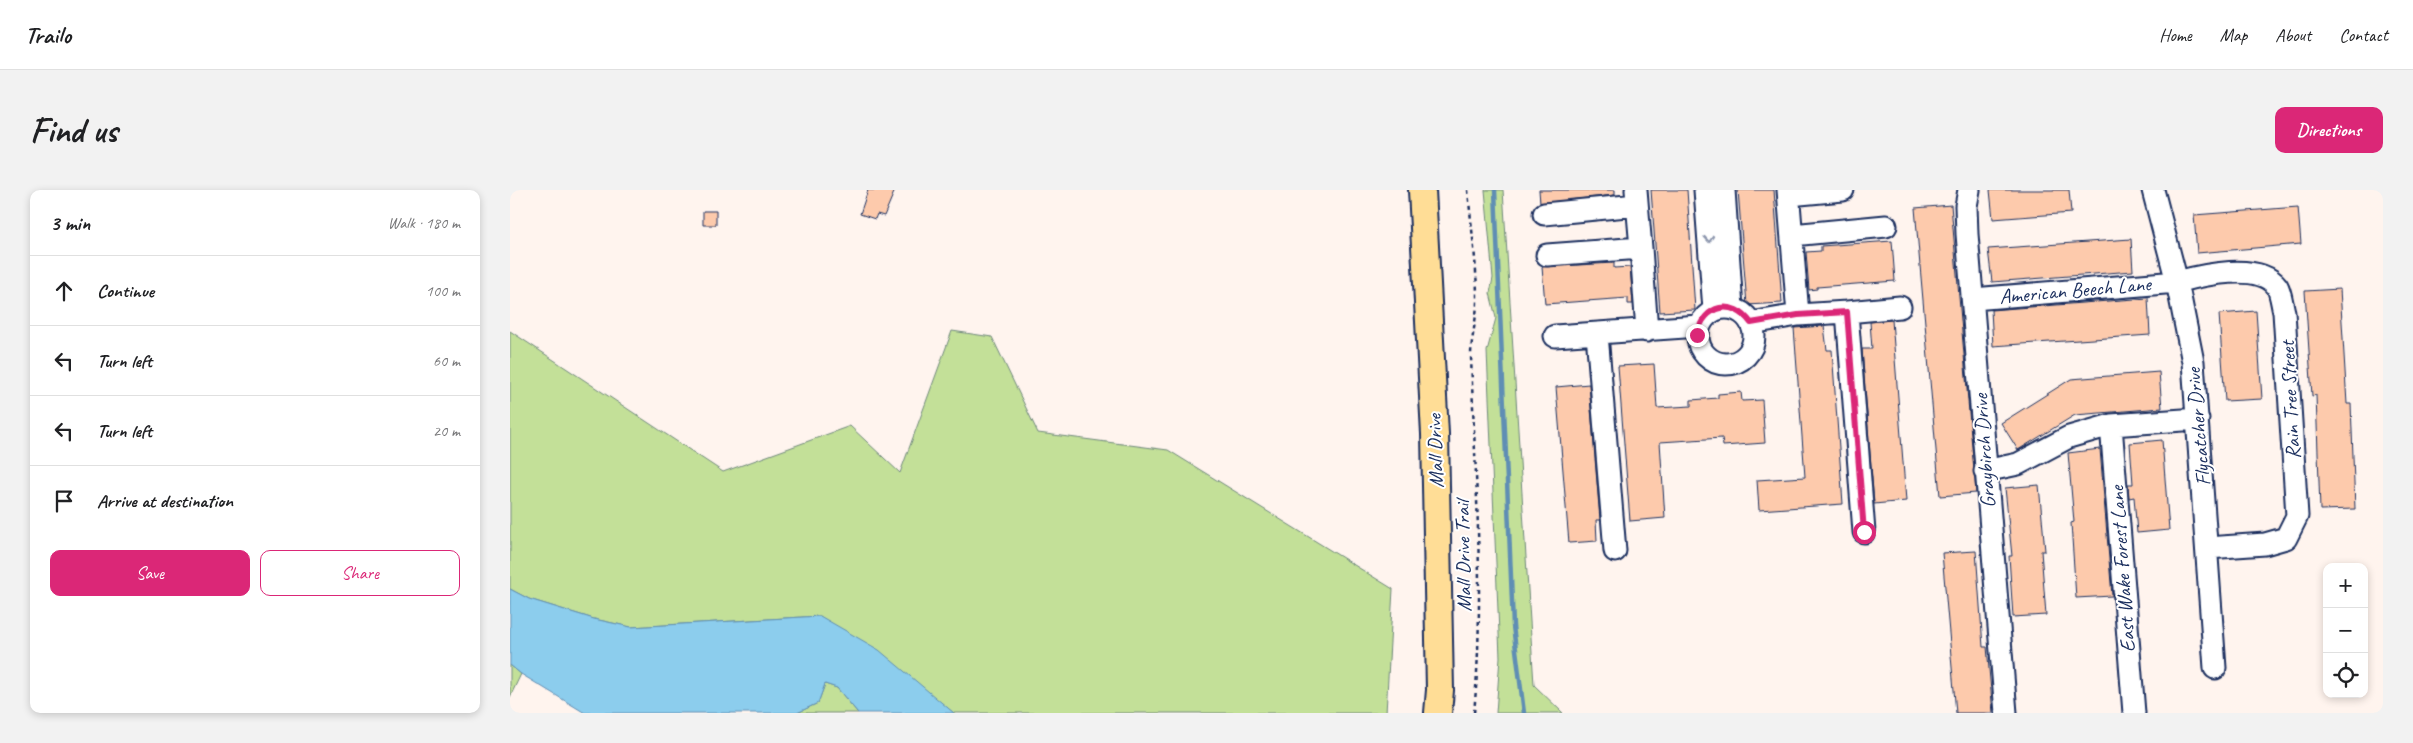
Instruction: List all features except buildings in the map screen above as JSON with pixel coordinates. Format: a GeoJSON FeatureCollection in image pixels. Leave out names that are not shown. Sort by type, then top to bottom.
{"type":"FeatureCollection","features":[{"type":"Feature","properties":{"kind":"main road","name":"Mall Drive"},"geometry":{"type":"LineString","coordinates":[[1422,190],[1435,434],[1440,690],[1438,713]]}},
{"type":"Feature","properties":{"kind":"street"},"geometry":{"type":"LineString","coordinates":[[1705,190],[1723,309]]}},
{"type":"Feature","properties":{"kind":"street"},"geometry":{"type":"LineString","coordinates":[[1723,309],[1724,190]]}},
{"type":"Feature","properties":{"kind":"street"},"geometry":{"type":"LineString","coordinates":[[1798,315],[1789,192],[1843,190]]}},
{"type":"Feature","properties":{"kind":"street","name":"Graybirch Drive"},"geometry":{"type":"LineString","coordinates":[[1969,190],[1966,206],[1966,224],[2006,713]]}},
{"type":"Feature","properties":{"kind":"street","name":"Flycatcher Drive"},"geometry":{"type":"LineString","coordinates":[[2153,190],[2177,282],[2193,362],[2215,668]]}},
{"type":"Feature","properties":{"kind":"street"},"geometry":{"type":"LineString","coordinates":[[1544,214],[1637,198],[1646,331]]}},
{"type":"Feature","properties":{"kind":"street"},"geometry":{"type":"LineString","coordinates":[[1792,235],[1886,226]]}},
{"type":"Feature","properties":{"kind":"street"},"geometry":{"type":"LineString","coordinates":[[1547,255],[1641,248]]}},
{"type":"Feature","properties":{"kind":"street","name":"Rain Tree Street"},"geometry":{"type":"LineString","coordinates":[[2177,282],[2202,275],[2245,272],[2264,274],[2277,287],[2284,312],[2297,516],[2286,538],[2265,544],[2207,548]]}},
{"type":"Feature","properties":{"kind":"street","name":"American Beech Lane"},"geometry":{"type":"LineString","coordinates":[[1973,299],[2177,282]]}},
{"type":"Feature","properties":{"kind":"street"},"geometry":{"type":"LineString","coordinates":[[1751,323],[1798,315],[1900,307]]}},
{"type":"Feature","properties":{"kind":"street"},"geometry":{"type":"LineString","coordinates":[[1723,309],[1740,311],[1751,323],[1754,342],[1750,351],[1736,362],[1727,365],[1718,363],[1702,352],[1697,335],[1699,326],[1708,314],[1723,309]]}},
{"type":"Feature","properties":{"kind":"street"},"geometry":{"type":"LineString","coordinates":[[1847,312],[1864,532]]}},
{"type":"Feature","properties":{"kind":"street"},"geometry":{"type":"LineString","coordinates":[[1555,336],[1699,326]]}},
{"type":"Feature","properties":{"kind":"street"},"geometry":{"type":"LineString","coordinates":[[1597,334],[1615,551]]}},
{"type":"Feature","properties":{"kind":"street"},"geometry":{"type":"LineString","coordinates":[[1986,471],[2018,464],[2069,437],[2112,425],[2198,419]]}},
{"type":"Feature","properties":{"kind":"street","name":"East Wake Forest Lane"},"geometry":{"type":"LineString","coordinates":[[2112,425],[2134,713]]}},
{"type":"Feature","properties":{"kind":"path","name":"Mall Drive Trail"},"geometry":{"type":"LineString","coordinates":[[1468,190],[1477,300],[1471,354],[1477,481],[1479,600],[1474,713]]}},
{"type":"Feature","properties":{"kind":"green space"},"geometry":{"type":"Polygon","coordinates":[[[1485,190],[1503,190],[1534,685],[1563,713],[1496,713],[1500,657],[1487,351],[1496,318],[1490,293],[1493,278],[1485,190]]]}},
{"type":"Feature","properties":{"kind":"green space"},"geometry":{"type":"Polygon","coordinates":[[[510,331],[723,472],[850,426],[900,473],[952,331],[992,337],[1038,433],[1168,450],[1393,589],[1386,713],[954,713],[820,616],[631,627],[594,619],[529,599],[510,589],[510,331]]]}},
{"type":"Feature","properties":{"kind":"green space"},"geometry":{"type":"Polygon","coordinates":[[[510,665],[521,674],[510,697],[510,665]]]}},
{"type":"Feature","properties":{"kind":"green space"},"geometry":{"type":"Polygon","coordinates":[[[825,684],[837,688],[858,713],[797,713],[818,703],[825,684]]]}},
{"type":"Feature","properties":{"kind":"water"},"geometry":{"type":"Polygon","coordinates":[[[510,589],[529,599],[594,619],[631,627],[820,616],[879,650],[954,713],[858,713],[837,688],[825,684],[818,703],[797,713],[585,713],[521,674],[510,665],[510,589]]]}},
{"type":"Feature","properties":{"kind":"waterway"},"geometry":{"type":"LineString","coordinates":[[1495,190],[1513,626],[1524,713]]}},
{"type":"Feature","properties":{"kind":"route"},"geometry":{"type":"LineString","coordinates":[[1697,335],[1703,319],[1714,310],[1723,307],[1740,311],[1751,323],[1798,315],[1847,312],[1864,532]]}}]}
